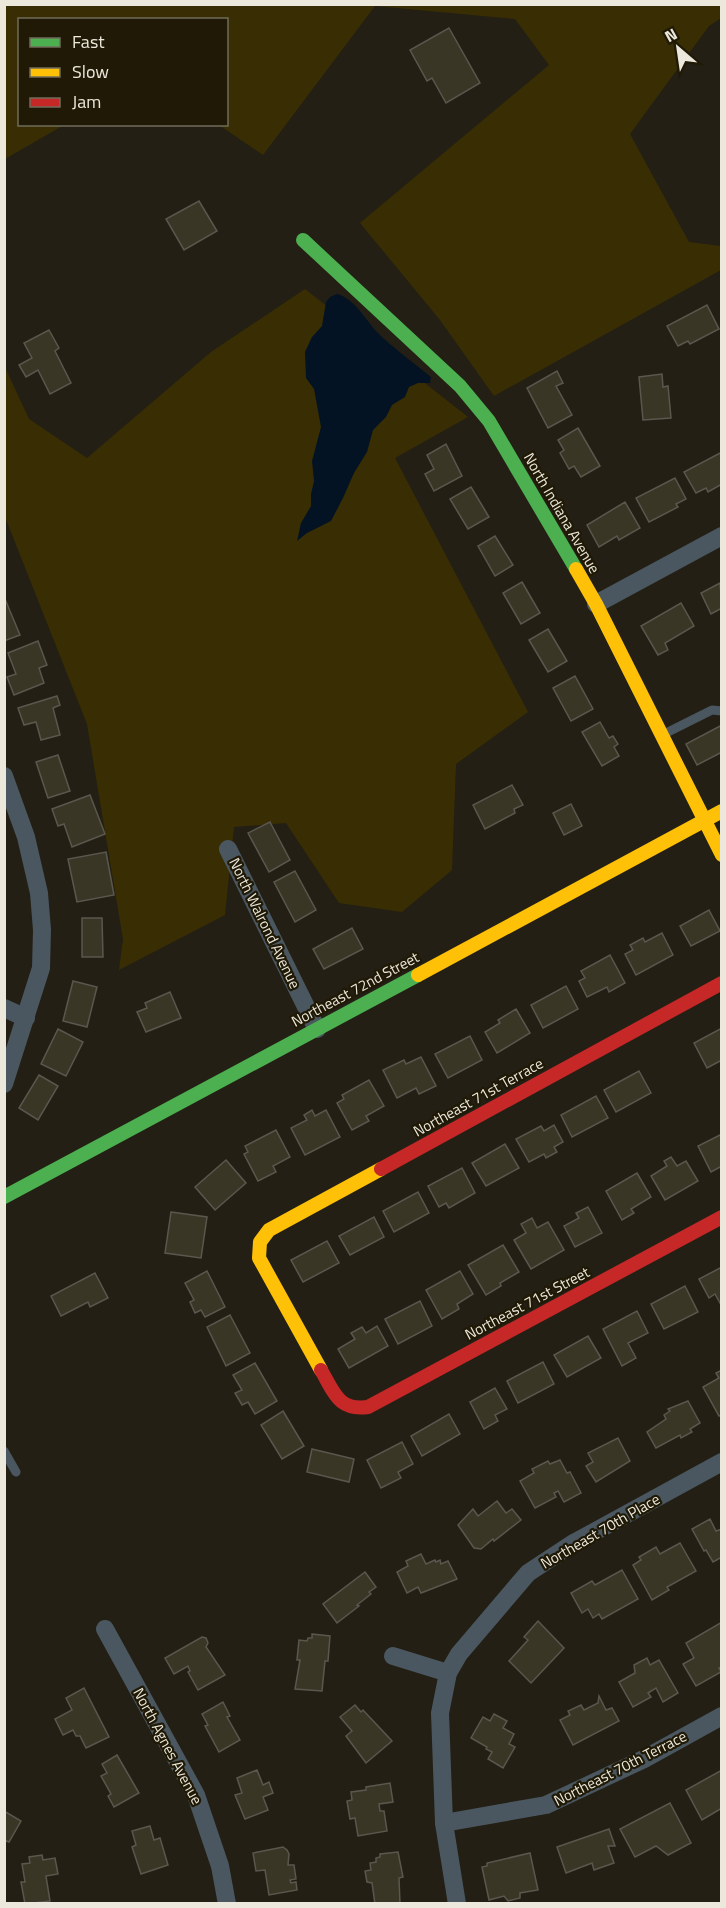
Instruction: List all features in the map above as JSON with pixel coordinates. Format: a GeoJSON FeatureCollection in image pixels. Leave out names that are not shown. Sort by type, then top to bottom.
{"type":"FeatureCollection","features":[{"type":"Feature","properties":{"kind":"street","name":"North Indiana Avenue"},"geometry":{"type":"LineString","coordinates":[[303,240],[460,386],[489,421],[596,604],[722,855]]}},
{"type":"Feature","properties":{"kind":"street"},"geometry":{"type":"LineString","coordinates":[[596,604],[722,536]]}},
{"type":"Feature","properties":{"kind":"street"},"geometry":{"type":"LineString","coordinates":[[4,776],[26,837],[39,893],[42,930],[41,968],[4,1084]]}},
{"type":"Feature","properties":{"kind":"street","name":"Northeast 72nd Street"},"geometry":{"type":"LineString","coordinates":[[6,1194],[722,811]]}},
{"type":"Feature","properties":{"kind":"street","name":"North Walrond Avenue"},"geometry":{"type":"LineString","coordinates":[[228,849],[317,1029]]}},
{"type":"Feature","properties":{"kind":"street","name":"Northeast 71st Terrace"},"geometry":{"type":"LineString","coordinates":[[346,1406],[338,1400],[259,1258],[258,1247],[261,1237],[269,1230],[722,984]]}},
{"type":"Feature","properties":{"kind":"street"},"geometry":{"type":"LineString","coordinates":[[4,1008],[26,1018]]}},
{"type":"Feature","properties":{"kind":"street","name":"Northeast 71st Street"},"geometry":{"type":"LineString","coordinates":[[346,1406],[357,1409],[368,1407],[722,1216]]}},
{"type":"Feature","properties":{"kind":"street","name":"Northeast 70th Place"},"geometry":{"type":"LineString","coordinates":[[448,1673],[459,1654],[528,1573],[572,1544],[722,1462]]}},
{"type":"Feature","properties":{"kind":"street","name":"North Agnes Avenue"},"geometry":{"type":"LineString","coordinates":[[105,1629],[196,1795],[220,1866],[227,1904]]}},
{"type":"Feature","properties":{"kind":"street"},"geometry":{"type":"LineString","coordinates":[[393,1656],[448,1673],[440,1713],[444,1823],[456,1904]]}},
{"type":"Feature","properties":{"kind":"street","name":"Northeast 70th Terrace"},"geometry":{"type":"LineString","coordinates":[[444,1823],[546,1805],[644,1759],[722,1716]]}},
{"type":"Feature","properties":{"kind":"lane"},"geometry":{"type":"LineString","coordinates":[[662,735],[712,710],[722,711]]}},
{"type":"Feature","properties":{"kind":"lane"},"geometry":{"type":"LineString","coordinates":[[4,1450],[16,1472]]}},
{"type":"Feature","properties":{"kind":"shaded area"},"geometry":{"type":"Polygon","coordinates":[[[4,5],[721,5],[721,18],[709,26],[630,134],[689,242],[721,246],[721,270],[494,396],[440,320],[360,223],[549,65],[515,19],[375,6],[263,155],[220,126],[228,126],[228,18],[18,18],[18,126],[62,126],[5,159],[4,5]]]}},
{"type":"Feature","properties":{"kind":"shaded area"},"geometry":{"type":"Polygon","coordinates":[[[305,289],[468,417],[395,458],[528,712],[456,764],[452,870],[402,912],[339,903],[286,823],[234,827],[225,915],[119,970],[123,939],[87,724],[5,517],[4,365],[29,419],[87,458],[211,352],[305,289]]]}},
{"type":"Feature","properties":{"kind":"water"},"geometry":{"type":"Polygon","coordinates":[[[337,294],[349,300],[383,338],[431,377],[430,383],[418,383],[409,387],[405,397],[392,405],[386,417],[373,430],[367,452],[354,473],[331,521],[307,533],[297,541],[301,523],[311,506],[314,481],[312,461],[321,427],[314,389],[306,378],[305,352],[312,337],[322,326],[326,302],[337,294]]]}},
{"type":"Feature","properties":{"kind":"building"},"geometry":{"type":"Polygon","coordinates":[[[449,28],[480,83],[446,103],[432,78],[427,81],[410,50],[449,28]]]}},
{"type":"Feature","properties":{"kind":"building"},"geometry":{"type":"Polygon","coordinates":[[[199,201],[217,231],[184,250],[166,219],[199,201]]]}},
{"type":"Feature","properties":{"kind":"building"},"geometry":{"type":"Polygon","coordinates":[[[707,305],[719,329],[690,344],[688,341],[678,346],[667,326],[707,305]]]}},
{"type":"Feature","properties":{"kind":"building"},"geometry":{"type":"Polygon","coordinates":[[[49,330],[59,348],[55,351],[71,383],[50,394],[38,370],[26,377],[19,365],[32,358],[24,343],[49,330]]]}},
{"type":"Feature","properties":{"kind":"building"},"geometry":{"type":"Polygon","coordinates":[[[557,371],[563,383],[556,386],[572,415],[548,428],[527,388],[557,371]]]}},
{"type":"Feature","properties":{"kind":"building"},"geometry":{"type":"Polygon","coordinates":[[[662,374],[663,387],[668,386],[671,418],[643,420],[639,377],[662,374]]]}},
{"type":"Feature","properties":{"kind":"building"},"geometry":{"type":"Polygon","coordinates":[[[578,428],[600,466],[581,477],[574,466],[569,469],[560,453],[564,450],[558,440],[578,428]]]}},
{"type":"Feature","properties":{"kind":"building"},"geometry":{"type":"Polygon","coordinates":[[[446,444],[462,476],[434,491],[425,474],[434,469],[427,455],[446,444]]]}},
{"type":"Feature","properties":{"kind":"building"},"geometry":{"type":"Polygon","coordinates":[[[722,452],[722,484],[708,492],[706,488],[696,493],[684,472],[722,452]]]}},
{"type":"Feature","properties":{"kind":"building"},"geometry":{"type":"Polygon","coordinates":[[[675,478],[686,499],[676,504],[678,507],[649,522],[636,498],[675,478]]]}},
{"type":"Feature","properties":{"kind":"building"},"geometry":{"type":"Polygon","coordinates":[[[471,487],[489,517],[468,529],[450,499],[471,487]]]}},
{"type":"Feature","properties":{"kind":"building"},"geometry":{"type":"Polygon","coordinates":[[[625,502],[640,528],[619,540],[617,536],[599,547],[587,525],[625,502]]]}},
{"type":"Feature","properties":{"kind":"building"},"geometry":{"type":"Polygon","coordinates":[[[495,536],[513,565],[495,576],[478,546],[495,536]]]}},
{"type":"Feature","properties":{"kind":"building"},"geometry":{"type":"Polygon","coordinates":[[[522,582],[540,613],[521,624],[503,593],[522,582]]]}},
{"type":"Feature","properties":{"kind":"building"},"geometry":{"type":"Polygon","coordinates":[[[720,583],[722,608],[711,614],[701,593],[720,583]]]}},
{"type":"Feature","properties":{"kind":"building"},"geometry":{"type":"Polygon","coordinates":[[[4,600],[20,635],[4,641],[4,600]]]}},
{"type":"Feature","properties":{"kind":"building"},"geometry":{"type":"Polygon","coordinates":[[[681,603],[694,626],[665,643],[668,650],[658,655],[641,626],[681,603]]]}},
{"type":"Feature","properties":{"kind":"building"},"geometry":{"type":"Polygon","coordinates":[[[548,629],[567,661],[548,672],[529,640],[548,629]]]}},
{"type":"Feature","properties":{"kind":"building"},"geometry":{"type":"Polygon","coordinates":[[[38,641],[47,665],[39,668],[44,683],[14,695],[7,677],[16,674],[8,653],[38,641]]]}},
{"type":"Feature","properties":{"kind":"building"},"geometry":{"type":"Polygon","coordinates":[[[575,676],[593,709],[571,721],[553,688],[575,676]]]}},
{"type":"Feature","properties":{"kind":"building"},"geometry":{"type":"Polygon","coordinates":[[[57,696],[60,705],[53,708],[60,735],[41,740],[36,722],[24,725],[18,708],[57,696]]]}},
{"type":"Feature","properties":{"kind":"building"},"geometry":{"type":"Polygon","coordinates":[[[600,722],[609,738],[613,736],[618,744],[614,747],[619,756],[602,766],[582,732],[600,722]]]}},
{"type":"Feature","properties":{"kind":"building"},"geometry":{"type":"Polygon","coordinates":[[[722,725],[722,752],[697,765],[686,744],[722,725]]]}},
{"type":"Feature","properties":{"kind":"building"},"geometry":{"type":"Polygon","coordinates":[[[58,755],[70,791],[48,798],[36,762],[58,755]]]}},
{"type":"Feature","properties":{"kind":"building"},"geometry":{"type":"Polygon","coordinates":[[[512,785],[523,805],[514,809],[515,813],[485,829],[473,805],[512,785]]]}},
{"type":"Feature","properties":{"kind":"building"},"geometry":{"type":"Polygon","coordinates":[[[90,795],[105,834],[72,847],[64,824],[58,826],[52,809],[90,795]]]}},
{"type":"Feature","properties":{"kind":"building"},"geometry":{"type":"Polygon","coordinates":[[[571,804],[582,826],[564,835],[553,813],[571,804]]]}},
{"type":"Feature","properties":{"kind":"building"},"geometry":{"type":"Polygon","coordinates":[[[270,822],[290,860],[269,872],[248,833],[270,822]]]}},
{"type":"Feature","properties":{"kind":"building"},"geometry":{"type":"Polygon","coordinates":[[[106,852],[114,895],[77,902],[68,859],[106,852]]]}},
{"type":"Feature","properties":{"kind":"building"},"geometry":{"type":"Polygon","coordinates":[[[295,871],[316,910],[295,922],[274,882],[295,871]]]}},
{"type":"Feature","properties":{"kind":"building"},"geometry":{"type":"Polygon","coordinates":[[[709,910],[720,931],[691,946],[680,926],[709,910]]]}},
{"type":"Feature","properties":{"kind":"building"},"geometry":{"type":"Polygon","coordinates":[[[82,918],[102,918],[103,957],[82,957],[82,918]]]}},
{"type":"Feature","properties":{"kind":"building"},"geometry":{"type":"Polygon","coordinates":[[[352,928],[363,949],[324,969],[313,949],[352,928]]]}},
{"type":"Feature","properties":{"kind":"building"},"geometry":{"type":"Polygon","coordinates":[[[662,933],[673,955],[636,975],[625,954],[633,950],[630,945],[643,938],[645,942],[662,933]]]}},
{"type":"Feature","properties":{"kind":"building"},"geometry":{"type":"Polygon","coordinates":[[[610,955],[625,983],[609,992],[607,987],[587,997],[579,981],[585,978],[581,971],[610,955]]]}},
{"type":"Feature","properties":{"kind":"building"},"geometry":{"type":"Polygon","coordinates":[[[73,981],[97,987],[87,1027],[63,1021],[73,981]]]}},
{"type":"Feature","properties":{"kind":"building"},"geometry":{"type":"Polygon","coordinates":[[[566,986],[578,1009],[543,1028],[531,1005],[566,986]]]}},
{"type":"Feature","properties":{"kind":"building"},"geometry":{"type":"Polygon","coordinates":[[[170,992],[181,1018],[146,1032],[137,1012],[147,1008],[145,1003],[170,992]]]}},
{"type":"Feature","properties":{"kind":"building"},"geometry":{"type":"Polygon","coordinates":[[[516,1009],[530,1033],[497,1053],[485,1032],[500,1023],[498,1020],[516,1009]]]}},
{"type":"Feature","properties":{"kind":"building"},"geometry":{"type":"Polygon","coordinates":[[[722,1028],[722,1060],[707,1068],[694,1043],[722,1028]]]}},
{"type":"Feature","properties":{"kind":"building"},"geometry":{"type":"Polygon","coordinates":[[[58,1029],[83,1042],[66,1076],[41,1064],[58,1029]]]}},
{"type":"Feature","properties":{"kind":"building"},"geometry":{"type":"Polygon","coordinates":[[[470,1036],[482,1060],[448,1078],[435,1054],[470,1036]]]}},
{"type":"Feature","properties":{"kind":"building"},"geometry":{"type":"Polygon","coordinates":[[[421,1057],[436,1086],[419,1094],[416,1088],[397,1098],[383,1070],[404,1060],[406,1064],[421,1057]]]}},
{"type":"Feature","properties":{"kind":"building"},"geometry":{"type":"Polygon","coordinates":[[[639,1071],[651,1093],[616,1112],[604,1090],[639,1071]]]}},
{"type":"Feature","properties":{"kind":"building"},"geometry":{"type":"Polygon","coordinates":[[[39,1075],[58,1086],[38,1120],[19,1108],[39,1075]]]}},
{"type":"Feature","properties":{"kind":"building"},"geometry":{"type":"Polygon","coordinates":[[[369,1080],[384,1106],[366,1116],[369,1121],[352,1130],[337,1103],[344,1099],[342,1095],[369,1080]]]}},
{"type":"Feature","properties":{"kind":"building"},"geometry":{"type":"Polygon","coordinates":[[[596,1096],[608,1118],[572,1137],[561,1115],[596,1096]]]}},
{"type":"Feature","properties":{"kind":"building"},"geometry":{"type":"Polygon","coordinates":[[[312,1110],[315,1116],[326,1110],[340,1137],[305,1155],[291,1128],[307,1120],[304,1115],[312,1110]]]}},
{"type":"Feature","properties":{"kind":"building"},"geometry":{"type":"Polygon","coordinates":[[[554,1125],[563,1142],[554,1147],[557,1152],[546,1158],[544,1154],[529,1162],[516,1139],[541,1126],[544,1131],[554,1125]]]}},
{"type":"Feature","properties":{"kind":"building"},"geometry":{"type":"Polygon","coordinates":[[[276,1130],[290,1157],[273,1166],[276,1172],[258,1181],[244,1154],[248,1152],[245,1146],[276,1130]]]}},
{"type":"Feature","properties":{"kind":"building"},"geometry":{"type":"Polygon","coordinates":[[[722,1134],[722,1166],[711,1172],[698,1146],[722,1134]]]}},
{"type":"Feature","properties":{"kind":"building"},"geometry":{"type":"Polygon","coordinates":[[[505,1144],[519,1168],[486,1186],[472,1163],[505,1144]]]}},
{"type":"Feature","properties":{"kind":"building"},"geometry":{"type":"Polygon","coordinates":[[[671,1157],[677,1166],[686,1161],[698,1181],[665,1200],[651,1176],[667,1166],[664,1161],[671,1157]]]}},
{"type":"Feature","properties":{"kind":"building"},"geometry":{"type":"Polygon","coordinates":[[[226,1160],[246,1183],[215,1210],[195,1187],[226,1160]]]}},
{"type":"Feature","properties":{"kind":"building"},"geometry":{"type":"Polygon","coordinates":[[[462,1168],[475,1193],[449,1208],[446,1203],[439,1207],[428,1186],[462,1168]]]}},
{"type":"Feature","properties":{"kind":"building"},"geometry":{"type":"Polygon","coordinates":[[[637,1173],[651,1197],[631,1209],[634,1213],[622,1220],[606,1191],[637,1173]]]}},
{"type":"Feature","properties":{"kind":"building"},"geometry":{"type":"Polygon","coordinates":[[[418,1192],[429,1213],[394,1232],[383,1211],[418,1192]]]}},
{"type":"Feature","properties":{"kind":"building"},"geometry":{"type":"Polygon","coordinates":[[[588,1207],[602,1233],[575,1247],[564,1226],[579,1218],[576,1213],[588,1207]]]}},
{"type":"Feature","properties":{"kind":"building"},"geometry":{"type":"Polygon","coordinates":[[[171,1212],[207,1217],[201,1258],[165,1253],[171,1212]]]}},
{"type":"Feature","properties":{"kind":"building"},"geometry":{"type":"Polygon","coordinates":[[[374,1217],[384,1237],[350,1255],[339,1236],[374,1217]]]}},
{"type":"Feature","properties":{"kind":"building"},"geometry":{"type":"Polygon","coordinates":[[[532,1218],[537,1228],[548,1222],[564,1250],[531,1269],[514,1240],[526,1233],[521,1224],[532,1218]]]}},
{"type":"Feature","properties":{"kind":"building"},"geometry":{"type":"Polygon","coordinates":[[[327,1241],[339,1263],[303,1282],[291,1260],[327,1241]]]}},
{"type":"Feature","properties":{"kind":"building"},"geometry":{"type":"Polygon","coordinates":[[[503,1245],[519,1272],[500,1283],[501,1286],[486,1295],[468,1265],[503,1245]]]}},
{"type":"Feature","properties":{"kind":"building"},"geometry":{"type":"Polygon","coordinates":[[[722,1267],[722,1302],[720,1303],[715,1294],[709,1298],[699,1279],[722,1267]]]}},
{"type":"Feature","properties":{"kind":"building"},"geometry":{"type":"Polygon","coordinates":[[[207,1271],[225,1307],[205,1317],[201,1310],[195,1313],[190,1302],[194,1300],[185,1283],[207,1271]]]}},
{"type":"Feature","properties":{"kind":"building"},"geometry":{"type":"Polygon","coordinates":[[[460,1271],[473,1294],[457,1304],[459,1309],[442,1319],[426,1290],[460,1271]]]}},
{"type":"Feature","properties":{"kind":"building"},"geometry":{"type":"Polygon","coordinates":[[[95,1273],[108,1298],[90,1307],[88,1302],[61,1316],[51,1296],[95,1273]]]}},
{"type":"Feature","properties":{"kind":"building"},"geometry":{"type":"Polygon","coordinates":[[[685,1286],[698,1312],[664,1329],[651,1304],[685,1286]]]}},
{"type":"Feature","properties":{"kind":"building"},"geometry":{"type":"Polygon","coordinates":[[[420,1301],[432,1326],[398,1344],[385,1319],[420,1301]]]}},
{"type":"Feature","properties":{"kind":"building"},"geometry":{"type":"Polygon","coordinates":[[[637,1311],[648,1333],[628,1343],[636,1358],[622,1366],[603,1329],[637,1311]]]}},
{"type":"Feature","properties":{"kind":"building"},"geometry":{"type":"Polygon","coordinates":[[[230,1315],[250,1353],[226,1366],[207,1327],[230,1315]]]}},
{"type":"Feature","properties":{"kind":"building"},"geometry":{"type":"Polygon","coordinates":[[[377,1326],[388,1346],[349,1368],[338,1349],[355,1339],[351,1333],[362,1327],[366,1333],[377,1326]]]}},
{"type":"Feature","properties":{"kind":"building"},"geometry":{"type":"Polygon","coordinates":[[[588,1336],[601,1358],[567,1377],[554,1355],[588,1336]]]}},
{"type":"Feature","properties":{"kind":"building"},"geometry":{"type":"Polygon","coordinates":[[[543,1362],[554,1384],[518,1403],[507,1381],[543,1362]]]}},
{"type":"Feature","properties":{"kind":"building"},"geometry":{"type":"Polygon","coordinates":[[[255,1363],[277,1401],[255,1414],[248,1402],[242,1405],[235,1393],[242,1390],[233,1375],[255,1363]]]}},
{"type":"Feature","properties":{"kind":"building"},"geometry":{"type":"Polygon","coordinates":[[[722,1370],[722,1415],[719,1416],[703,1387],[719,1378],[716,1373],[722,1370]]]}},
{"type":"Feature","properties":{"kind":"building"},"geometry":{"type":"Polygon","coordinates":[[[495,1388],[507,1409],[495,1415],[498,1421],[484,1429],[470,1402],[495,1388]]]}},
{"type":"Feature","properties":{"kind":"building"},"geometry":{"type":"Polygon","coordinates":[[[688,1401],[700,1423],[690,1429],[692,1432],[681,1438],[680,1435],[656,1448],[647,1432],[666,1419],[664,1415],[670,1411],[668,1409],[688,1401]]]}},
{"type":"Feature","properties":{"kind":"building"},"geometry":{"type":"Polygon","coordinates":[[[283,1411],[304,1446],[282,1459],[261,1425],[283,1411]]]}},
{"type":"Feature","properties":{"kind":"building"},"geometry":{"type":"Polygon","coordinates":[[[449,1414],[460,1434],[422,1456],[411,1436],[449,1414]]]}},
{"type":"Feature","properties":{"kind":"building"},"geometry":{"type":"Polygon","coordinates":[[[618,1438],[630,1461],[596,1482],[586,1466],[593,1462],[588,1453],[618,1438]]]}},
{"type":"Feature","properties":{"kind":"building"},"geometry":{"type":"Polygon","coordinates":[[[402,1442],[413,1464],[398,1472],[401,1478],[381,1488],[367,1460],[402,1442]]]}},
{"type":"Feature","properties":{"kind":"building"},"geometry":{"type":"Polygon","coordinates":[[[312,1449],[354,1459],[349,1482],[307,1472],[312,1449]]]}},
{"type":"Feature","properties":{"kind":"building"},"geometry":{"type":"Polygon","coordinates":[[[560,1460],[567,1473],[570,1472],[581,1493],[564,1502],[558,1491],[554,1493],[556,1497],[535,1508],[520,1481],[534,1473],[532,1469],[548,1461],[550,1464],[560,1460]]]}},
{"type":"Feature","properties":{"kind":"building"},"geometry":{"type":"Polygon","coordinates":[[[497,1501],[506,1513],[512,1509],[521,1520],[481,1549],[474,1548],[458,1525],[473,1509],[478,1516],[497,1501]]]}},
{"type":"Feature","properties":{"kind":"building"},"geometry":{"type":"Polygon","coordinates":[[[710,1519],[716,1531],[722,1529],[722,1557],[713,1562],[692,1529],[710,1519]]]}},
{"type":"Feature","properties":{"kind":"building"},"geometry":{"type":"Polygon","coordinates":[[[680,1543],[696,1571],[667,1587],[669,1590],[652,1600],[633,1565],[641,1560],[639,1557],[656,1547],[660,1554],[680,1543]]]}},
{"type":"Feature","properties":{"kind":"building"},"geometry":{"type":"Polygon","coordinates":[[[421,1554],[426,1564],[435,1560],[436,1562],[440,1560],[441,1564],[448,1561],[457,1579],[421,1593],[418,1587],[407,1593],[397,1572],[408,1566],[406,1561],[421,1554]]]}},
{"type":"Feature","properties":{"kind":"building"},"geometry":{"type":"Polygon","coordinates":[[[622,1570],[638,1599],[602,1619],[599,1614],[593,1618],[588,1609],[582,1613],[571,1593],[592,1581],[595,1585],[622,1570]]]}},
{"type":"Feature","properties":{"kind":"building"},"geometry":{"type":"Polygon","coordinates":[[[365,1572],[376,1587],[357,1605],[359,1606],[337,1623],[323,1604],[365,1572]]]}},
{"type":"Feature","properties":{"kind":"building"},"geometry":{"type":"Polygon","coordinates":[[[538,1621],[564,1648],[531,1683],[509,1661],[528,1640],[524,1637],[538,1621]]]}},
{"type":"Feature","properties":{"kind":"building"},"geometry":{"type":"Polygon","coordinates":[[[722,1622],[722,1667],[719,1668],[721,1672],[696,1686],[683,1664],[694,1658],[686,1643],[722,1622]]]}},
{"type":"Feature","properties":{"kind":"building"},"geometry":{"type":"Polygon","coordinates":[[[312,1634],[330,1636],[322,1691],[295,1689],[300,1660],[297,1660],[299,1640],[307,1641],[308,1638],[312,1638],[312,1634]]]}},
{"type":"Feature","properties":{"kind":"building"},"geometry":{"type":"Polygon","coordinates":[[[202,1637],[206,1638],[208,1643],[206,1647],[225,1675],[198,1690],[188,1672],[190,1671],[188,1666],[174,1674],[165,1658],[202,1637]]]}},
{"type":"Feature","properties":{"kind":"building"},"geometry":{"type":"Polygon","coordinates":[[[647,1658],[650,1665],[659,1660],[678,1693],[663,1702],[656,1688],[648,1693],[651,1697],[633,1707],[619,1682],[635,1673],[634,1665],[647,1658]]]}},
{"type":"Feature","properties":{"kind":"building"},"geometry":{"type":"Polygon","coordinates":[[[84,1688],[109,1737],[86,1748],[80,1736],[76,1736],[73,1730],[63,1735],[55,1719],[72,1710],[66,1698],[84,1688]]]}},
{"type":"Feature","properties":{"kind":"building"},"geometry":{"type":"Polygon","coordinates":[[[599,1696],[606,1710],[612,1708],[619,1721],[573,1745],[560,1720],[570,1715],[568,1711],[581,1705],[584,1710],[598,1703],[599,1696]]]}},
{"type":"Feature","properties":{"kind":"building"},"geometry":{"type":"Polygon","coordinates":[[[223,1702],[230,1716],[227,1717],[240,1740],[219,1752],[205,1726],[208,1725],[202,1714],[223,1702]]]}},
{"type":"Feature","properties":{"kind":"building"},"geometry":{"type":"Polygon","coordinates":[[[355,1705],[361,1712],[363,1710],[392,1741],[366,1763],[346,1736],[352,1731],[340,1717],[355,1705]]]}},
{"type":"Feature","properties":{"kind":"building"},"geometry":{"type":"Polygon","coordinates":[[[494,1714],[507,1721],[503,1728],[514,1734],[509,1744],[515,1747],[503,1768],[488,1759],[492,1752],[486,1749],[487,1747],[471,1738],[483,1717],[490,1721],[494,1714]]]}},
{"type":"Feature","properties":{"kind":"building"},"geometry":{"type":"Polygon","coordinates":[[[117,1755],[139,1793],[114,1807],[108,1796],[111,1794],[101,1776],[107,1773],[102,1764],[117,1755]]]}},
{"type":"Feature","properties":{"kind":"building"},"geometry":{"type":"Polygon","coordinates":[[[257,1770],[263,1785],[269,1782],[273,1793],[263,1797],[268,1810],[245,1819],[235,1795],[242,1793],[237,1778],[257,1770]]]}},
{"type":"Feature","properties":{"kind":"building"},"geometry":{"type":"Polygon","coordinates":[[[722,1770],[722,1808],[702,1820],[686,1790],[722,1770]]]}},
{"type":"Feature","properties":{"kind":"building"},"geometry":{"type":"Polygon","coordinates":[[[390,1783],[393,1802],[379,1804],[380,1811],[384,1811],[387,1831],[358,1836],[355,1818],[350,1819],[347,1801],[352,1800],[351,1792],[390,1783]]]}},
{"type":"Feature","properties":{"kind":"building"},"geometry":{"type":"Polygon","coordinates":[[[670,1803],[691,1843],[668,1855],[656,1846],[635,1857],[620,1829],[670,1803]]]}},
{"type":"Feature","properties":{"kind":"building"},"geometry":{"type":"Polygon","coordinates":[[[4,1811],[21,1821],[9,1842],[4,1840],[4,1811]]]}},
{"type":"Feature","properties":{"kind":"building"},"geometry":{"type":"Polygon","coordinates":[[[150,1826],[154,1840],[160,1838],[168,1865],[141,1874],[132,1847],[136,1845],[132,1831],[150,1826]]]}},
{"type":"Feature","properties":{"kind":"building"},"geometry":{"type":"Polygon","coordinates":[[[609,1829],[615,1846],[608,1846],[614,1863],[594,1870],[592,1863],[566,1873],[557,1847],[609,1829]]]}},
{"type":"Feature","properties":{"kind":"building"},"geometry":{"type":"Polygon","coordinates":[[[283,1847],[289,1854],[288,1865],[294,1865],[296,1879],[290,1880],[291,1883],[296,1882],[297,1890],[269,1895],[265,1870],[256,1871],[253,1853],[283,1847]]]}},
{"type":"Feature","properties":{"kind":"building"},"geometry":{"type":"Polygon","coordinates":[[[398,1852],[403,1877],[399,1878],[400,1904],[375,1904],[372,1883],[367,1882],[365,1871],[371,1870],[370,1863],[376,1862],[380,1854],[398,1852]]]}},
{"type":"Feature","properties":{"kind":"building"},"geometry":{"type":"Polygon","coordinates":[[[530,1853],[538,1890],[520,1893],[520,1898],[508,1901],[504,1896],[489,1900],[482,1867],[487,1866],[487,1863],[530,1853]]]}},
{"type":"Feature","properties":{"kind":"building"},"geometry":{"type":"Polygon","coordinates":[[[42,1855],[43,1860],[55,1858],[58,1874],[46,1876],[50,1901],[25,1904],[21,1882],[25,1882],[22,1864],[30,1863],[29,1857],[42,1855]]]}},
{"type":"Feature","properties":{"kind":"traffic: fast"},"geometry":{"type":"LineString","coordinates":[[303,240],[460,386],[489,421],[576,569]]}},
{"type":"Feature","properties":{"kind":"traffic: fast"},"geometry":{"type":"LineString","coordinates":[[4,1197],[418,975]]}},
{"type":"Feature","properties":{"kind":"traffic: slow"},"geometry":{"type":"LineString","coordinates":[[576,569],[596,604],[722,855]]}},
{"type":"Feature","properties":{"kind":"traffic: slow"},"geometry":{"type":"LineString","coordinates":[[418,975],[722,811]]}},
{"type":"Feature","properties":{"kind":"traffic: slow"},"geometry":{"type":"LineString","coordinates":[[321,1370],[259,1258],[260,1242],[269,1230],[381,1169]]}},
{"type":"Feature","properties":{"kind":"traffic: jam"},"geometry":{"type":"LineString","coordinates":[[381,1169],[722,983]]}},
{"type":"Feature","properties":{"kind":"traffic: jam"},"geometry":{"type":"LineString","coordinates":[[321,1370],[343,1403],[350,1406],[368,1407],[722,1217]]}}]}
